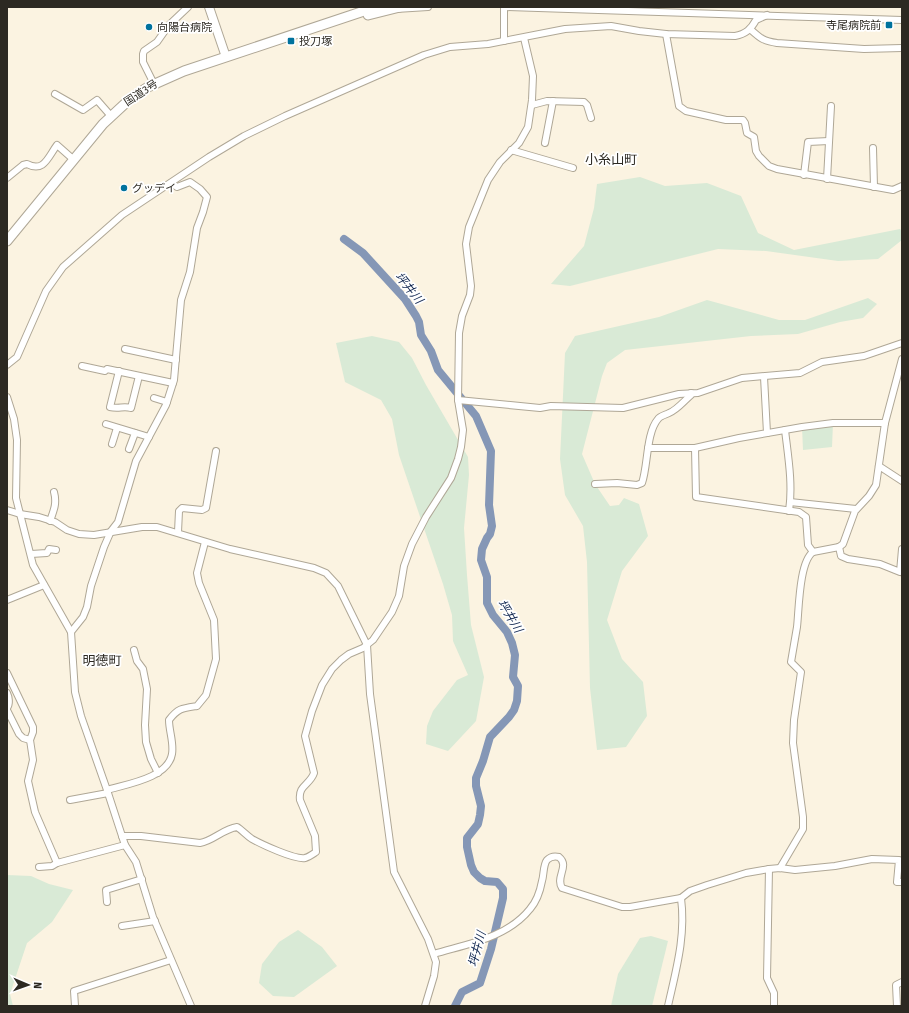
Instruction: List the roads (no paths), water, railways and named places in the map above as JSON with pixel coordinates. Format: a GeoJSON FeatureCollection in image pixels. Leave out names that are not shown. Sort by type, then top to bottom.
{"type":"FeatureCollection","features":[{"type":"Feature","properties":{"kind":"highway","name":"国道3号"},"geometry":{"type":"LineString","coordinates":[[7,241],[111,116],[130,98],[154,84],[184,71],[372,8]]}},
{"type":"Feature","properties":{"kind":"highway","name":"国道3号"},"geometry":{"type":"LineString","coordinates":[[329,23],[396,8]]}},
{"type":"Feature","properties":{"kind":"main road"},"geometry":{"type":"LineString","coordinates":[[210,7],[226,57]]}},
{"type":"Feature","properties":{"kind":"street"},"geometry":{"type":"LineString","coordinates":[[154,84],[143,62],[144,51],[157,42],[169,25],[188,7]]}},
{"type":"Feature","properties":{"kind":"street"},"geometry":{"type":"LineString","coordinates":[[396,8],[428,7]]}},
{"type":"Feature","properties":{"kind":"street"},"geometry":{"type":"LineString","coordinates":[[504,41],[504,7],[767,12],[902,20]]}},
{"type":"Feature","properties":{"kind":"street"},"geometry":{"type":"LineString","coordinates":[[7,365],[17,357],[46,291],[63,268],[122,215],[209,157],[244,136],[285,116],[417,58],[450,47],[504,41],[565,30],[611,26],[666,34],[735,36],[741,35],[750,29],[756,20],[767,12]]}},
{"type":"Feature","properties":{"kind":"street"},"geometry":{"type":"LineString","coordinates":[[750,29],[761,39],[767,42],[864,49],[902,48]]}},
{"type":"Feature","properties":{"kind":"street"},"geometry":{"type":"LineString","coordinates":[[666,34],[680,108],[686,111],[726,120],[743,120],[747,133],[754,136],[756,151],[763,161],[777,169],[894,190],[902,186]]}},
{"type":"Feature","properties":{"kind":"street"},"geometry":{"type":"LineString","coordinates":[[122,836],[142,836],[200,843],[207,842],[237,827],[250,838],[266,846],[296,857],[304,858],[316,852],[315,836],[300,796],[301,790],[312,778],[314,773],[306,740],[306,732],[316,700],[322,684],[328,674],[344,657],[367,645],[377,636],[392,612],[398,596],[404,566],[412,544],[426,517],[451,478],[461,447],[463,430],[458,400],[459,332],[462,316],[470,296],[471,286],[466,244],[470,227],[488,180],[500,162],[519,143],[528,127],[532,105],[533,76],[524,38]]}},
{"type":"Feature","properties":{"kind":"street"},"geometry":{"type":"LineString","coordinates":[[55,94],[83,110],[97,100],[111,116]]}},
{"type":"Feature","properties":{"kind":"street"},"geometry":{"type":"LineString","coordinates":[[532,105],[547,101],[584,102],[587,105],[592,118]]}},
{"type":"Feature","properties":{"kind":"street"},"geometry":{"type":"LineString","coordinates":[[545,144],[553,101]]}},
{"type":"Feature","properties":{"kind":"street"},"geometry":{"type":"LineString","coordinates":[[827,179],[831,106]]}},
{"type":"Feature","properties":{"kind":"street"},"geometry":{"type":"LineString","coordinates":[[804,175],[808,142],[829,141]]}},
{"type":"Feature","properties":{"kind":"street"},"geometry":{"type":"LineString","coordinates":[[7,178],[23,165],[27,164],[34,168],[39,168],[57,145],[74,160]]}},
{"type":"Feature","properties":{"kind":"street"},"geometry":{"type":"LineString","coordinates":[[873,148],[874,187]]}},
{"type":"Feature","properties":{"kind":"street"},"geometry":{"type":"LineString","coordinates":[[511,150],[573,168]]}},
{"type":"Feature","properties":{"kind":"street"},"geometry":{"type":"LineString","coordinates":[[71,632],[83,617],[87,607],[91,586],[104,547],[111,532],[118,522],[136,461],[167,402],[173,383],[181,300],[190,272],[196,228],[203,212],[207,197],[190,182],[177,187],[168,185]]}},
{"type":"Feature","properties":{"kind":"street"},"geometry":{"type":"LineString","coordinates":[[458,400],[540,408],[551,406],[623,408],[679,394],[698,393],[735,380],[800,372],[822,362],[864,356],[902,344]]}},
{"type":"Feature","properties":{"kind":"street"},"geometry":{"type":"LineString","coordinates":[[126,349],[176,360]]}},
{"type":"Feature","properties":{"kind":"street"},"geometry":{"type":"LineString","coordinates":[[780,868],[802,830],[803,817],[793,743],[794,720],[801,672],[791,662],[797,626],[800,590],[806,561],[813,552],[839,547],[845,539],[851,519],[856,509],[872,492],[876,485],[885,423],[902,359]]}},
{"type":"Feature","properties":{"kind":"street"},"geometry":{"type":"LineString","coordinates":[[82,366],[105,371],[107,369],[173,383]]}},
{"type":"Feature","properties":{"kind":"street"},"geometry":{"type":"LineString","coordinates":[[119,372],[110,407],[117,408],[124,406],[131,408],[139,376]]}},
{"type":"Feature","properties":{"kind":"street"},"geometry":{"type":"LineString","coordinates":[[764,377],[767,433]]}},
{"type":"Feature","properties":{"kind":"street"},"geometry":{"type":"LineString","coordinates":[[595,484],[617,483],[640,485],[642,483],[653,428],[658,419],[674,411],[691,395],[691,393]]}},
{"type":"Feature","properties":{"kind":"street"},"geometry":{"type":"LineString","coordinates":[[7,397],[14,419],[17,440],[16,498],[33,565],[71,632],[75,692],[81,716],[125,844],[136,862],[155,921],[191,1006]]}},
{"type":"Feature","properties":{"kind":"street"},"geometry":{"type":"LineString","coordinates":[[154,398],[167,402]]}},
{"type":"Feature","properties":{"kind":"street"},"geometry":{"type":"LineString","coordinates":[[648,448],[695,448],[767,433],[833,423],[885,423]]}},
{"type":"Feature","properties":{"kind":"street"},"geometry":{"type":"LineString","coordinates":[[106,424],[149,437]]}},
{"type":"Feature","properties":{"kind":"street"},"geometry":{"type":"LineString","coordinates":[[112,444],[117,428]]}},
{"type":"Feature","properties":{"kind":"street"},"geometry":{"type":"LineString","coordinates":[[785,430],[790,474],[790,511]]}},
{"type":"Feature","properties":{"kind":"street"},"geometry":{"type":"LineString","coordinates":[[129,449],[134,432]]}},
{"type":"Feature","properties":{"kind":"street"},"geometry":{"type":"LineString","coordinates":[[695,448],[696,496],[799,512],[806,516],[808,546],[813,552]]}},
{"type":"Feature","properties":{"kind":"street"},"geometry":{"type":"LineString","coordinates":[[178,532],[179,511],[182,508],[202,510],[206,508],[216,451]]}},
{"type":"Feature","properties":{"kind":"street"},"geometry":{"type":"LineString","coordinates":[[879,466],[902,481]]}},
{"type":"Feature","properties":{"kind":"street"},"geometry":{"type":"LineString","coordinates":[[50,521],[55,508],[56,499],[54,492]]}},
{"type":"Feature","properties":{"kind":"street"},"geometry":{"type":"LineString","coordinates":[[790,502],[856,509]]}},
{"type":"Feature","properties":{"kind":"street"},"geometry":{"type":"LineString","coordinates":[[7,510],[39,517],[79,534],[94,535],[142,527],[156,527],[178,532],[230,549],[307,566],[326,573],[338,586],[367,645],[370,694],[394,872],[434,954],[435,969],[425,1006]]}},
{"type":"Feature","properties":{"kind":"street"},"geometry":{"type":"LineString","coordinates":[[70,800],[108,791],[151,777],[166,767],[172,752],[169,720],[176,711],[186,707],[197,706],[206,695],[216,659],[214,620],[199,583],[197,573],[205,542]]}},
{"type":"Feature","properties":{"kind":"street"},"geometry":{"type":"LineString","coordinates":[[839,547],[841,556],[848,559],[880,564],[900,572],[902,548]]}},
{"type":"Feature","properties":{"kind":"street"},"geometry":{"type":"LineString","coordinates":[[31,554],[47,553],[49,550],[56,550]]}},
{"type":"Feature","properties":{"kind":"street"},"geometry":{"type":"LineString","coordinates":[[7,600],[44,585]]}},
{"type":"Feature","properties":{"kind":"street"},"geometry":{"type":"LineString","coordinates":[[134,650],[137,661],[143,669],[147,689],[145,725],[146,742],[151,759],[158,772]]}},
{"type":"Feature","properties":{"kind":"street"},"geometry":{"type":"LineString","coordinates":[[7,673],[33,727],[30,740],[33,760],[28,781],[35,812],[57,863]]}},
{"type":"Feature","properties":{"kind":"street"},"geometry":{"type":"LineString","coordinates":[[7,693],[9,695],[9,706],[7,709],[19,734],[23,738],[30,740]]}},
{"type":"Feature","properties":{"kind":"street"},"geometry":{"type":"LineString","coordinates":[[39,867],[52,866],[57,863],[125,844]]}},
{"type":"Feature","properties":{"kind":"street"},"geometry":{"type":"LineString","coordinates":[[434,954],[502,932],[516,924],[531,908],[538,896],[546,863],[549,859],[554,857],[558,857],[563,862],[563,869],[559,881],[560,885],[564,889],[626,907],[681,898],[690,891],[746,873],[780,868],[795,870],[835,866],[872,859],[899,860],[897,882],[902,882]]}},
{"type":"Feature","properties":{"kind":"street"},"geometry":{"type":"LineString","coordinates":[[770,869],[767,978],[774,993],[774,1006]]}},
{"type":"Feature","properties":{"kind":"street"},"geometry":{"type":"LineString","coordinates":[[107,902],[106,890],[142,879]]}},
{"type":"Feature","properties":{"kind":"street"},"geometry":{"type":"LineString","coordinates":[[668,1006],[682,944],[683,915],[681,898]]}},
{"type":"Feature","properties":{"kind":"street"},"geometry":{"type":"LineString","coordinates":[[122,926],[155,921]]}},
{"type":"Feature","properties":{"kind":"street"},"geometry":{"type":"LineString","coordinates":[[75,1006],[74,991],[171,960]]}},
{"type":"Feature","properties":{"kind":"street"},"geometry":{"type":"LineString","coordinates":[[897,1006],[896,985],[902,982]]}},
{"type":"Feature","properties":{"kind":"waterway","name":"坪井川"},"geometry":{"type":"LineString","coordinates":[[344,239],[363,253],[405,299],[419,322],[421,335],[431,351],[438,370],[476,416],[491,451],[489,505],[492,526],[490,534],[482,549],[481,560],[487,577],[487,603],[493,615],[507,632],[512,643],[515,655],[513,677],[518,686],[517,701],[514,710],[490,737],[476,778],[476,786],[481,806],[480,815],[478,824],[467,838],[467,847],[474,872],[485,881],[497,882],[503,889],[503,898],[491,949],[480,983],[462,992],[455,1006]]}},
{"type":"Feature","properties":{"kind":"place","name":"寺尾病院前"},"geometry":{"type":"Point","coordinates":[889,25]}},
{"type":"Feature","properties":{"kind":"place","name":"向陽台病院"},"geometry":{"type":"Point","coordinates":[149,27]}},
{"type":"Feature","properties":{"kind":"place","name":"投刀塚"},"geometry":{"type":"Point","coordinates":[291,41]}},
{"type":"Feature","properties":{"kind":"place","name":"グッデイ"},"geometry":{"type":"Point","coordinates":[124,188]}},
{"type":"Feature","properties":{"kind":"district","name":"小糸山町"},"geometry":{"type":"Point","coordinates":[611,159]}},
{"type":"Feature","properties":{"kind":"district","name":"明徳町"},"geometry":{"type":"Point","coordinates":[102,660]}}]}
